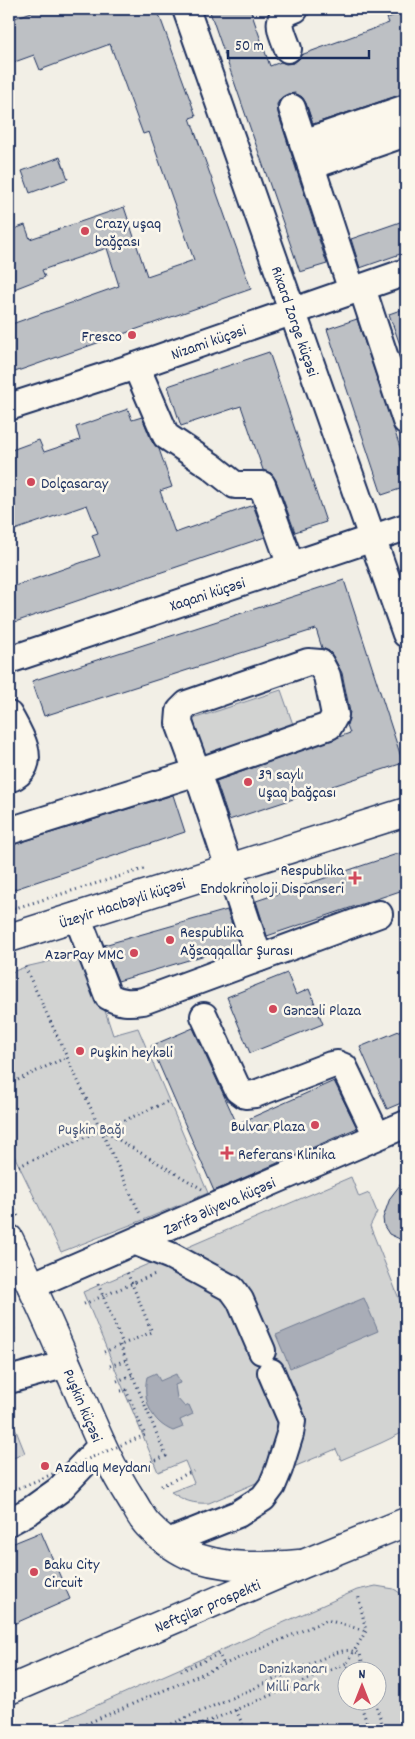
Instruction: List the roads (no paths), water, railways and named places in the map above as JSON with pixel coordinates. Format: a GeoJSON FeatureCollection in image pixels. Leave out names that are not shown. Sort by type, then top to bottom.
{"type":"FeatureCollection","features":[{"type":"Feature","properties":{"kind":"main road","name":"Üzeyir Hacıbəyli küçəsi"},"geometry":{"type":"LineString","coordinates":[[9,938],[406,812]]}},
{"type":"Feature","properties":{"kind":"main road","name":"Puşkin küçəsi"},"geometry":{"type":"LineString","coordinates":[[9,1240],[67,1364],[101,1446],[118,1478],[148,1525],[168,1542],[187,1554],[211,1561],[244,1566],[269,1567],[303,1564]]}},
{"type":"Feature","properties":{"kind":"main road","name":"Neftçilər prospekti"},"geometry":{"type":"LineString","coordinates":[[9,1690],[406,1522]]}},
{"type":"Feature","properties":{"kind":"street","name":"Rixard Zorge küçəsi"},"geometry":{"type":"LineString","coordinates":[[186,9],[406,634]]}},
{"type":"Feature","properties":{"kind":"street"},"geometry":{"type":"LineString","coordinates":[[288,49],[280,19],[285,12],[295,9]]}},
{"type":"Feature","properties":{"kind":"street"},"geometry":{"type":"LineString","coordinates":[[292,108],[307,155],[357,289],[397,363],[406,421]]}},
{"type":"Feature","properties":{"kind":"street"},"geometry":{"type":"LineString","coordinates":[[307,155],[406,108]]}},
{"type":"Feature","properties":{"kind":"street"},"geometry":{"type":"LineString","coordinates":[[307,155],[406,133]]}},
{"type":"Feature","properties":{"kind":"street","name":"Nizami küçəsi"},"geometry":{"type":"LineString","coordinates":[[9,407],[136,366],[406,272]]}},
{"type":"Feature","properties":{"kind":"street"},"geometry":{"type":"LineString","coordinates":[[136,366],[166,436],[211,466],[235,485],[262,485],[291,566]]}},
{"type":"Feature","properties":{"kind":"street","name":"Xaqani küçəsi"},"geometry":{"type":"LineString","coordinates":[[9,660],[406,527]]}},
{"type":"Feature","properties":{"kind":"street"},"geometry":{"type":"LineString","coordinates":[[9,831],[197,772],[329,726],[335,715],[327,676],[320,663],[308,662],[187,704],[180,711],[179,722],[197,772],[259,958]]}},
{"type":"Feature","properties":{"kind":"street"},"geometry":{"type":"LineString","coordinates":[[9,715],[22,741],[26,757],[22,770],[13,778],[9,778]]}},
{"type":"Feature","properties":{"kind":"street"},"geometry":{"type":"LineString","coordinates":[[77,916],[108,996],[118,1002],[142,1002],[379,914]]}},
{"type":"Feature","properties":{"kind":"street"},"geometry":{"type":"LineString","coordinates":[[204,1016],[238,1090],[245,1095],[255,1094],[337,1064],[344,1067],[377,1136]]}},
{"type":"Feature","properties":{"kind":"street","name":"Zərifə Əliyeva küçəsi"},"geometry":{"type":"LineString","coordinates":[[31,1286],[140,1231],[406,1124]]}},
{"type":"Feature","properties":{"kind":"street"},"geometry":{"type":"LineString","coordinates":[[140,1231],[171,1256],[232,1288],[240,1300],[292,1421],[279,1469],[272,1486],[263,1498],[238,1514],[168,1542]]}},
{"type":"Feature","properties":{"kind":"street"},"geometry":{"type":"LineString","coordinates":[[9,1380],[67,1364]]}},
{"type":"Feature","properties":{"kind":"street"},"geometry":{"type":"LineString","coordinates":[[9,1522],[31,1510],[59,1490],[101,1446]]}},
{"type":"Feature","properties":{"kind":"place","name":"Crazy uşaq bağçası"},"geometry":{"type":"Point","coordinates":[85,231]}},
{"type":"Feature","properties":{"kind":"place","name":"Fresco"},"geometry":{"type":"Point","coordinates":[132,335]}},
{"type":"Feature","properties":{"kind":"place","name":"Dolçasaray"},"geometry":{"type":"Point","coordinates":[31,482]}},
{"type":"Feature","properties":{"kind":"place","name":"39 saylı Uşaq bağçası"},"geometry":{"type":"Point","coordinates":[248,782]}},
{"type":"Feature","properties":{"kind":"place","name":"Respublika Endokrinoloji Dispanseri"},"geometry":{"type":"Point","coordinates":[355,878]}},
{"type":"Feature","properties":{"kind":"place","name":"Respublika Ağsaqqallar Şurası"},"geometry":{"type":"Point","coordinates":[170,940]}},
{"type":"Feature","properties":{"kind":"place","name":"AzərPay MMC"},"geometry":{"type":"Point","coordinates":[134,953]}},
{"type":"Feature","properties":{"kind":"place","name":"Gəncəli Plaza"},"geometry":{"type":"Point","coordinates":[273,1009]}},
{"type":"Feature","properties":{"kind":"place","name":"Puşkin heykəli"},"geometry":{"type":"Point","coordinates":[80,1051]}},
{"type":"Feature","properties":{"kind":"place","name":"Bulvar Plaza"},"geometry":{"type":"Point","coordinates":[315,1125]}},
{"type":"Feature","properties":{"kind":"place","name":"Referans Klinika"},"geometry":{"type":"Point","coordinates":[227,1153]}},
{"type":"Feature","properties":{"kind":"place","name":"Azadlıq Meydanı"},"geometry":{"type":"Point","coordinates":[45,1466]}},
{"type":"Feature","properties":{"kind":"place","name":"Baku City Circuit"},"geometry":{"type":"Point","coordinates":[34,1572]}},
{"type":"Feature","properties":{"kind":"park label","name":"Puşkin Bağı"},"geometry":{"type":"Point","coordinates":[91,1128]}},
{"type":"Feature","properties":{"kind":"park label","name":"Dənizkənarı Milli Park"},"geometry":{"type":"Point","coordinates":[293,1676]}}]}
